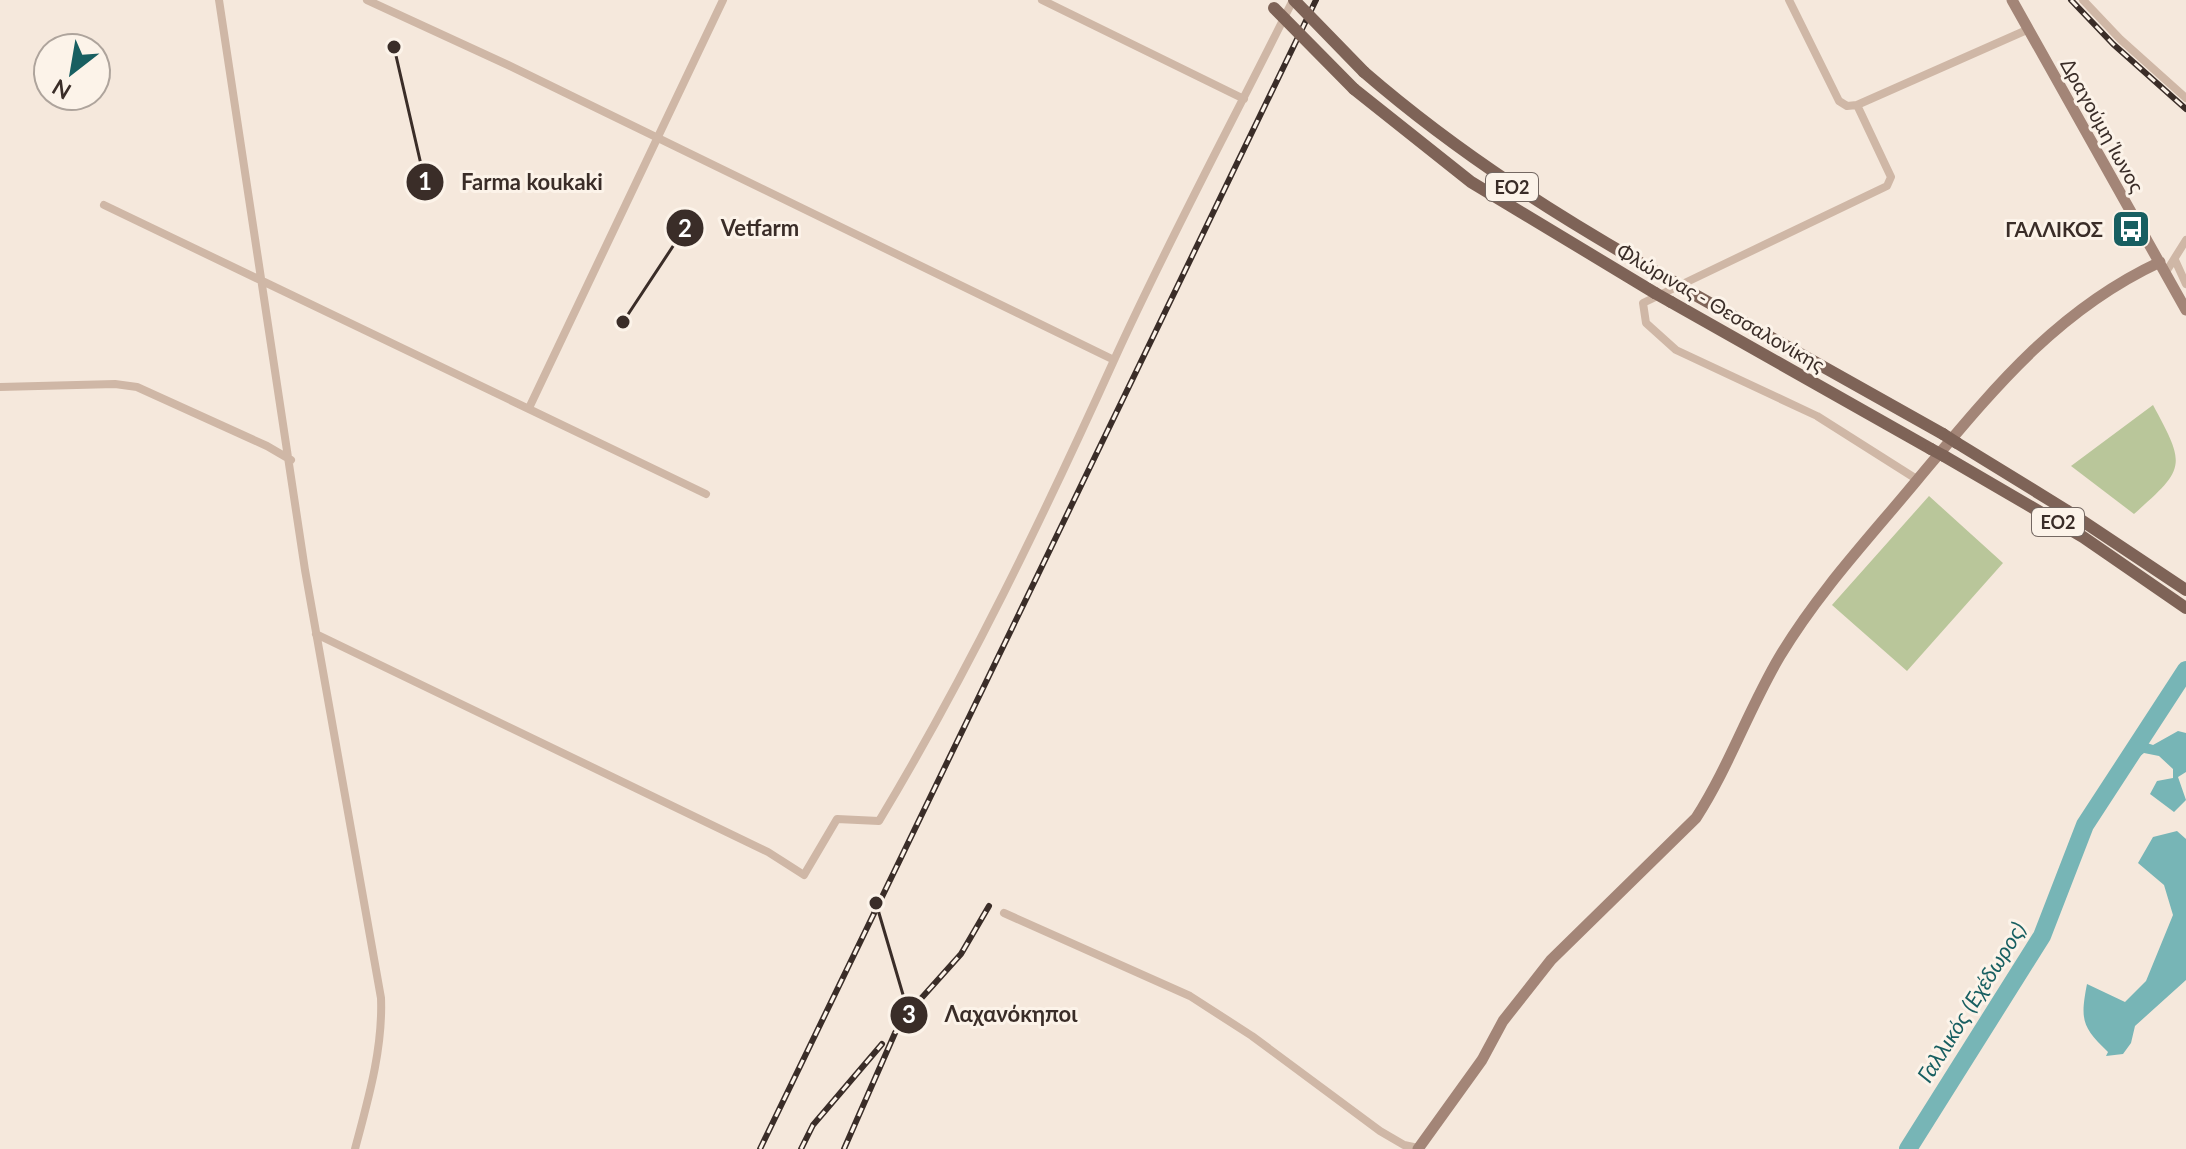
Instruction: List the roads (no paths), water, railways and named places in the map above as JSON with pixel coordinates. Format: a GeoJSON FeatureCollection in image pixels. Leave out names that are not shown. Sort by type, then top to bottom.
{"type":"FeatureCollection","features":[{"type":"Feature","properties":{"kind":"main road","name":"Φλώρινας - Θεσσαλονίκης"},"geometry":{"type":"LineString","coordinates":[[1293,0],[1364,72],[1413,114],[1516,190],[1943,434],[2122,546],[2186,590]]}},
{"type":"Feature","properties":{"kind":"main road","name":"Φλώρινας - Θεσσαλονίκης"},"geometry":{"type":"LineString","coordinates":[[1271,4],[1354,89],[1471,182],[1655,293],[1944,456],[2111,556],[2186,608]]}},
{"type":"Feature","properties":{"kind":"street"},"geometry":{"type":"LineString","coordinates":[[219,0],[316,634],[381,998],[382,1023],[376,1060],[355,1149]]}},
{"type":"Feature","properties":{"kind":"street"},"geometry":{"type":"LineString","coordinates":[[367,0],[1114,360]]}},
{"type":"Feature","properties":{"kind":"street"},"geometry":{"type":"LineString","coordinates":[[529,408],[723,0]]}},
{"type":"Feature","properties":{"kind":"street"},"geometry":{"type":"LineString","coordinates":[[1042,0],[1244,99]]}},
{"type":"Feature","properties":{"kind":"street"},"geometry":{"type":"LineString","coordinates":[[316,634],[768,852],[804,875],[837,819],[879,821],[887,808],[1025,552],[1114,360],[1293,0]]}},
{"type":"Feature","properties":{"kind":"street"},"geometry":{"type":"LineString","coordinates":[[1789,0],[1839,101],[1847,106],[1857,105],[2029,29]]}},
{"type":"Feature","properties":{"kind":"street","name":"Δραγούμη Ίωνος"},"geometry":{"type":"LineString","coordinates":[[2012,0],[2186,310]]}},
{"type":"Feature","properties":{"kind":"street"},"geometry":{"type":"LineString","coordinates":[[2083,0],[2120,39],[2186,98]]}},
{"type":"Feature","properties":{"kind":"street"},"geometry":{"type":"LineString","coordinates":[[1857,105],[1891,177],[1887,186],[1643,303],[1642,313],[1654,333],[1676,350],[1817,416],[1918,480]]}},
{"type":"Feature","properties":{"kind":"street"},"geometry":{"type":"LineString","coordinates":[[104,205],[706,494]]}},
{"type":"Feature","properties":{"kind":"street"},"geometry":{"type":"LineString","coordinates":[[1004,913],[1190,996],[1252,1036],[1380,1131],[1418,1149],[1482,1060],[1503,1021],[1551,960],[1696,818],[1714,791],[1757,697],[1788,644],[1846,562],[1999,381],[2048,335],[2117,285],[2175,260],[2186,240]]}},
{"type":"Feature","properties":{"kind":"street"},"geometry":{"type":"LineString","coordinates":[[2175,260],[2186,284]]}},
{"type":"Feature","properties":{"kind":"street"},"geometry":{"type":"LineString","coordinates":[[0,387],[115,384],[137,387],[291,460]]}},
{"type":"Feature","properties":{"kind":"water"},"geometry":{"type":"Polygon","coordinates":[[[2178,731],[2186,733],[2186,772],[2178,777],[2186,800],[2174,812],[2150,794],[2157,781],[2173,778],[2173,769],[2159,756],[2144,753],[2121,771],[2147,743],[2153,745],[2178,731]]]}},
{"type":"Feature","properties":{"kind":"water"},"geometry":{"type":"Polygon","coordinates":[[[2177,831],[2186,839],[2186,980],[2135,1026],[2131,1043],[2123,1054],[2106,1056],[2108,1052],[2085,1022],[2087,984],[2125,1002],[2146,981],[2173,915],[2164,885],[2138,863],[2153,837],[2177,831]]]}},
{"type":"Feature","properties":{"kind":"waterway","name":"Γαλλικός (Εχέδωρος)"},"geometry":{"type":"LineString","coordinates":[[1908,1149],[2042,936],[2085,825],[2186,670]]}},
{"type":"Feature","properties":{"kind":"railway"},"geometry":{"type":"LineString","coordinates":[[760,1149],[1316,0]]}},
{"type":"Feature","properties":{"kind":"railway"},"geometry":{"type":"LineString","coordinates":[[2071,0],[2113,44],[2186,109]]}},
{"type":"Feature","properties":{"kind":"railway"},"geometry":{"type":"LineString","coordinates":[[844,1149],[895,1033],[909,1012],[961,954],[989,906]]}},
{"type":"Feature","properties":{"kind":"railway"},"geometry":{"type":"LineString","coordinates":[[801,1149],[813,1125],[882,1044]]}},
{"type":"Feature","properties":{"kind":"place","name":"Farma koukaki"},"geometry":{"type":"Point","coordinates":[394,47]}},
{"type":"Feature","properties":{"kind":"place","name":"ΓΑΛΛΙΚΟΣ"},"geometry":{"type":"Point","coordinates":[2131,229]}},
{"type":"Feature","properties":{"kind":"place","name":"Vetfarm"},"geometry":{"type":"Point","coordinates":[623,322]}},
{"type":"Feature","properties":{"kind":"place","name":"Λαχανόκηποι"},"geometry":{"type":"Point","coordinates":[876,903]}}]}
